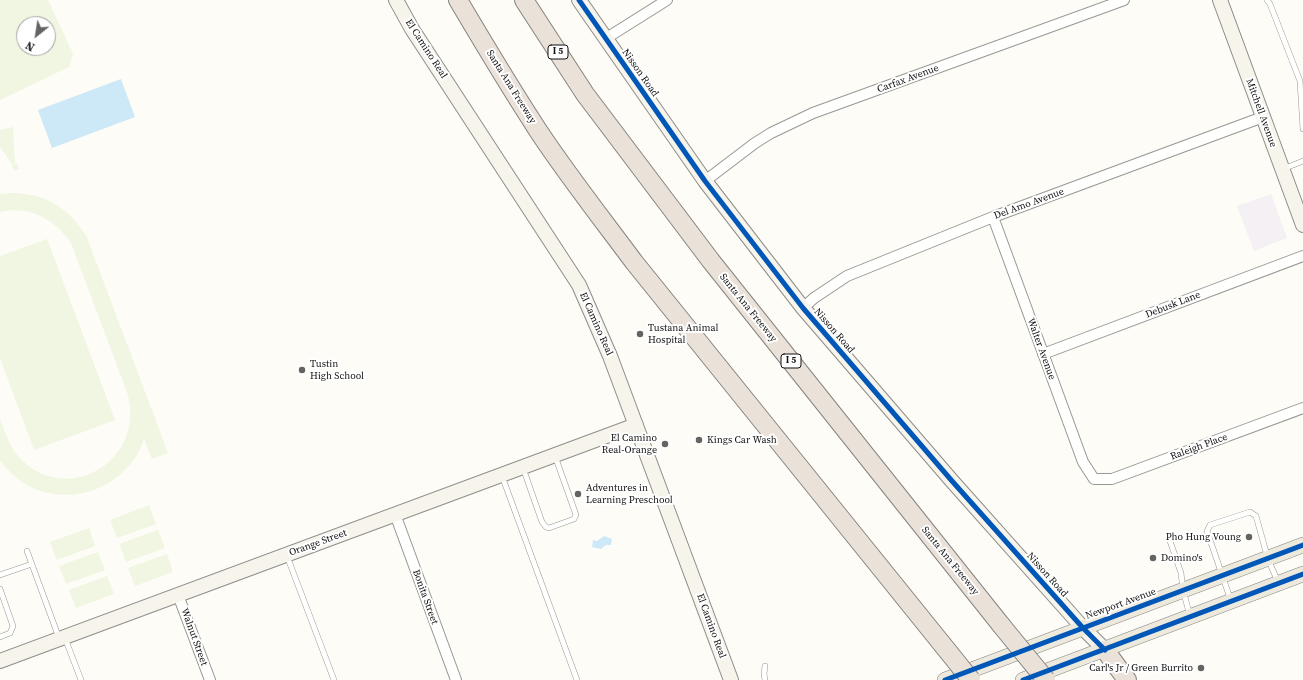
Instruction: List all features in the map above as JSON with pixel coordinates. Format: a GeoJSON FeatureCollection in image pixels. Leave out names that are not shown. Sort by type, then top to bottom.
{"type":"FeatureCollection","features":[{"type":"Feature","properties":{"kind":"highway","name":"Santa Ana Freeway"},"geometry":{"type":"LineString","coordinates":[[458,0],[496,64],[588,202],[629,256],[971,680]]}},
{"type":"Feature","properties":{"kind":"highway","name":"Santa Ana Freeway"},"geometry":{"type":"LineString","coordinates":[[528,4],[585,94],[710,261],[1046,680]]}},
{"type":"Feature","properties":{"kind":"highway"},"geometry":{"type":"LineString","coordinates":[[1105,650],[1127,680]]}},
{"type":"Feature","properties":{"kind":"main road","name":"Newport Avenue"},"geometry":{"type":"LineString","coordinates":[[945,680],[1303,546]]}},
{"type":"Feature","properties":{"kind":"main road"},"geometry":{"type":"LineString","coordinates":[[1023,680],[1303,574]]}},
{"type":"Feature","properties":{"kind":"street","name":"El Camino Real"},"geometry":{"type":"LineString","coordinates":[[396,0],[412,29],[579,285],[610,356],[731,680]]}},
{"type":"Feature","properties":{"kind":"street","name":"Nisson Road"},"geometry":{"type":"LineString","coordinates":[[579,0],[705,181],[803,308],[952,481],[1082,628],[1105,650]]}},
{"type":"Feature","properties":{"kind":"street"},"geometry":{"type":"LineString","coordinates":[[606,39],[667,0]]}},
{"type":"Feature","properties":{"kind":"street","name":"Carfax Avenue"},"geometry":{"type":"LineString","coordinates":[[705,181],[755,143],[771,133],[813,113],[1124,0]]}},
{"type":"Feature","properties":{"kind":"street","name":"Mitchell Avenue"},"geometry":{"type":"LineString","coordinates":[[1220,0],[1303,225]]}},
{"type":"Feature","properties":{"kind":"street","name":"Del Amo Avenue"},"geometry":{"type":"LineString","coordinates":[[803,308],[814,298],[846,276],[993,217],[1263,117]]}},
{"type":"Feature","properties":{"kind":"street","name":"Walter Avenue"},"geometry":{"type":"LineString","coordinates":[[993,217],[1083,462],[1094,479]]}},
{"type":"Feature","properties":{"kind":"street","name":"Debusk Lane"},"geometry":{"type":"LineString","coordinates":[[1043,354],[1303,256]]}},
{"type":"Feature","properties":{"kind":"street","name":"Raleigh Place"},"geometry":{"type":"LineString","coordinates":[[1094,479],[1112,479],[1303,408]]}},
{"type":"Feature","properties":{"kind":"street","name":"Orange Street"},"geometry":{"type":"LineString","coordinates":[[0,661],[636,425]]}},
{"type":"Feature","properties":{"kind":"street","name":"Bonita Street"},"geometry":{"type":"LineString","coordinates":[[395,514],[456,680]]}},
{"type":"Feature","properties":{"kind":"street","name":"Walnut Street"},"geometry":{"type":"LineString","coordinates":[[178,595],[210,680]]}},
{"type":"Feature","properties":{"kind":"lane"},"geometry":{"type":"LineString","coordinates":[[1267,0],[1270,4],[1300,81],[1303,129]]}},
{"type":"Feature","properties":{"kind":"lane"},"geometry":{"type":"LineString","coordinates":[[1282,169],[1303,161]]}},
{"type":"Feature","properties":{"kind":"lane"},"geometry":{"type":"LineString","coordinates":[[523,467],[542,522],[546,527],[549,528],[574,519],[575,512],[554,455]]}},
{"type":"Feature","properties":{"kind":"lane"},"geometry":{"type":"LineString","coordinates":[[502,475],[577,680]]}},
{"type":"Feature","properties":{"kind":"lane"},"geometry":{"type":"LineString","coordinates":[[1232,601],[1207,531],[1210,525],[1250,512],[1256,516],[1268,559],[1279,583]]}},
{"type":"Feature","properties":{"kind":"lane"},"geometry":{"type":"LineString","coordinates":[[1169,538],[1181,572],[1183,590],[1190,617]]}},
{"type":"Feature","properties":{"kind":"lane"},"geometry":{"type":"LineString","coordinates":[[27,551],[62,638],[81,680]]}},
{"type":"Feature","properties":{"kind":"lane"},"geometry":{"type":"LineString","coordinates":[[286,555],[334,680]]}},
{"type":"Feature","properties":{"kind":"lane"},"geometry":{"type":"LineString","coordinates":[[0,575],[32,564]]}},
{"type":"Feature","properties":{"kind":"lane"},"geometry":{"type":"LineString","coordinates":[[0,589],[13,626],[10,633],[0,637]]}},
{"type":"Feature","properties":{"kind":"lane"},"geometry":{"type":"LineString","coordinates":[[765,680],[764,674],[766,666]]}},
{"type":"Feature","properties":{"kind":"shaded area"},"geometry":{"type":"Polygon","coordinates":[[[1271,194],[1287,238],[1254,251],[1237,206],[1271,194]]]}},
{"type":"Feature","properties":{"kind":"green space"},"geometry":{"type":"Polygon","coordinates":[[[0,0],[48,0],[55,16],[16,16],[16,56],[56,56],[56,17],[73,54],[69,67],[0,100],[0,0]]]}},
{"type":"Feature","properties":{"kind":"green space"},"geometry":{"type":"Polygon","coordinates":[[[13,127],[15,164],[17,164],[19,169],[14,170],[13,165],[0,147],[0,130],[13,127]]]}},
{"type":"Feature","properties":{"kind":"green space"},"geometry":{"type":"Polygon","coordinates":[[[12,193],[35,196],[55,204],[79,225],[86,235],[168,453],[152,459],[144,439],[141,448],[125,470],[111,482],[95,490],[78,494],[60,495],[43,492],[27,485],[12,474],[0,460],[0,419],[7,438],[14,451],[36,471],[57,478],[78,478],[97,470],[114,457],[125,439],[130,417],[127,392],[71,243],[65,234],[57,227],[31,212],[11,210],[0,212],[0,194],[12,193]]]}},
{"type":"Feature","properties":{"kind":"green space"},"geometry":{"type":"Polygon","coordinates":[[[47,239],[115,420],[34,450],[0,358],[0,256],[47,239]]]}},
{"type":"Feature","properties":{"kind":"green space"},"geometry":{"type":"Polygon","coordinates":[[[149,505],[156,524],[117,538],[110,520],[149,505]]]}},
{"type":"Feature","properties":{"kind":"green space"},"geometry":{"type":"Polygon","coordinates":[[[89,528],[95,546],[57,560],[50,542],[89,528]]]}},
{"type":"Feature","properties":{"kind":"green space"},"geometry":{"type":"Polygon","coordinates":[[[158,530],[165,548],[126,562],[119,544],[158,530]]]}},
{"type":"Feature","properties":{"kind":"green space"},"geometry":{"type":"Polygon","coordinates":[[[98,552],[105,570],[66,584],[59,566],[98,552]]]}},
{"type":"Feature","properties":{"kind":"green space"},"geometry":{"type":"Polygon","coordinates":[[[167,554],[173,572],[135,586],[128,568],[167,554]]]}},
{"type":"Feature","properties":{"kind":"green space"},"geometry":{"type":"Polygon","coordinates":[[[107,576],[114,594],[76,608],[69,590],[107,576]]]}},
{"type":"Feature","properties":{"kind":"water"},"geometry":{"type":"Polygon","coordinates":[[[121,79],[135,117],[52,148],[38,110],[121,79]]]}},
{"type":"Feature","properties":{"kind":"water"},"geometry":{"type":"Polygon","coordinates":[[[604,536],[612,539],[611,545],[606,545],[601,549],[592,547],[593,540],[597,541],[604,536]]]}},
{"type":"Feature","properties":{"kind":"cycle path"},"geometry":{"type":"LineString","coordinates":[[579,0],[705,181],[803,308],[952,481],[1083,628],[1105,650]]}},
{"type":"Feature","properties":{"kind":"cycle path"},"geometry":{"type":"LineString","coordinates":[[945,680],[1303,545]]}},
{"type":"Feature","properties":{"kind":"cycle path"},"geometry":{"type":"LineString","coordinates":[[1023,680],[1303,574]]}},
{"type":"Feature","properties":{"kind":"place","name":"Tustana Animal Hospital"},"geometry":{"type":"Point","coordinates":[640,334]}},
{"type":"Feature","properties":{"kind":"place","name":"Tustin High School"},"geometry":{"type":"Point","coordinates":[302,370]}},
{"type":"Feature","properties":{"kind":"place","name":"Kings Car Wash"},"geometry":{"type":"Point","coordinates":[699,440]}},
{"type":"Feature","properties":{"kind":"place","name":"El Camino Real-Orange"},"geometry":{"type":"Point","coordinates":[665,444]}},
{"type":"Feature","properties":{"kind":"place","name":"Adventures in Learning Preschool"},"geometry":{"type":"Point","coordinates":[578,494]}},
{"type":"Feature","properties":{"kind":"place","name":"Pho Hung Voung"},"geometry":{"type":"Point","coordinates":[1249,537]}},
{"type":"Feature","properties":{"kind":"place","name":"Domino's"},"geometry":{"type":"Point","coordinates":[1153,558]}},
{"type":"Feature","properties":{"kind":"place","name":"Carl's Jr / Green Burrito"},"geometry":{"type":"Point","coordinates":[1201,668]}}]}
